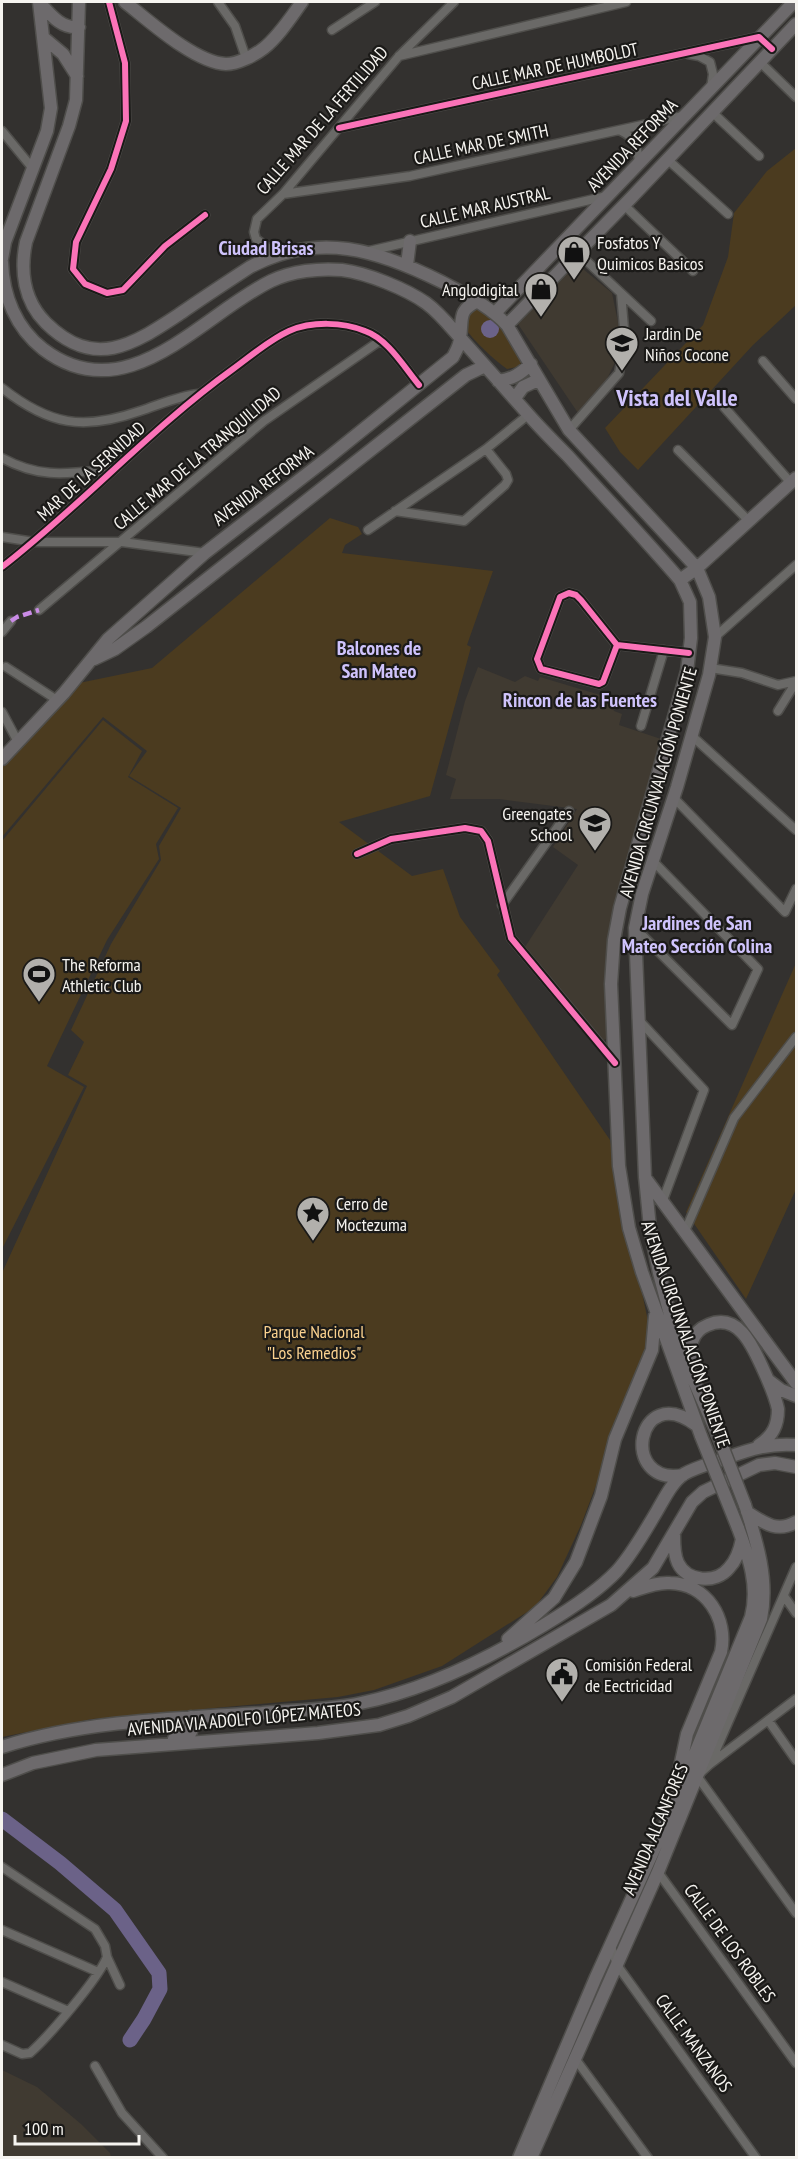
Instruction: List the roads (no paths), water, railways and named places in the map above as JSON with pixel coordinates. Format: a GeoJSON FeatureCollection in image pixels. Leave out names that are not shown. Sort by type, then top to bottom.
{"type":"FeatureCollection","features":[{"type":"Feature","properties":{"kind":"main road"},"geometry":{"type":"LineString","coordinates":[[39,2],[60,23],[73,28],[79,27]]}},
{"type":"Feature","properties":{"kind":"main road","name":"AVENIDA CIRCUNVALACIÓN PONIENTE"},"geometry":{"type":"LineString","coordinates":[[39,2],[51,108],[47,131],[4,242],[2,261],[5,289],[22,328],[35,343],[52,356],[89,369],[106,371],[123,369],[159,355],[273,280],[292,273],[320,270],[343,270],[363,275],[417,297],[437,313],[680,580],[690,602],[687,672],[620,908],[614,940],[611,984],[620,1176],[629,1228],[655,1309],[699,1431],[740,1533]]}},
{"type":"Feature","properties":{"kind":"main road","name":"AVENIDA CIRCUNVALACIÓN PONIENTE"},"geometry":{"type":"LineString","coordinates":[[79,2],[76,100],[69,126],[26,242],[22,261],[25,289],[36,313],[61,336],[92,348],[121,347],[133,343],[265,259],[291,252],[321,248],[369,251],[407,265],[478,301],[495,313],[507,325],[569,429],[697,568],[709,597],[715,637],[710,671],[692,736],[652,860],[635,928],[645,1177],[650,1228],[673,1326],[746,1509]]}},
{"type":"Feature","properties":{"kind":"main road"},"geometry":{"type":"LineString","coordinates":[[125,2],[183,47],[226,64],[246,58],[264,48],[302,2]]}},
{"type":"Feature","properties":{"kind":"main road","name":"AVENIDA REFORMA"},"geometry":{"type":"LineString","coordinates":[[495,313],[794,2]]}},
{"type":"Feature","properties":{"kind":"main road","name":"AVENIDA REFORMA"},"geometry":{"type":"LineString","coordinates":[[507,325],[796,24]]}},
{"type":"Feature","properties":{"kind":"main road"},"geometry":{"type":"LineString","coordinates":[[44,38],[63,54],[77,76]]}},
{"type":"Feature","properties":{"kind":"main road"},"geometry":{"type":"LineString","coordinates":[[624,178],[627,202]]}},
{"type":"Feature","properties":{"kind":"main road"},"geometry":{"type":"LineString","coordinates":[[407,265],[410,241]]}},
{"type":"Feature","properties":{"kind":"main road"},"geometry":{"type":"LineString","coordinates":[[519,289],[522,297],[530,301]]}},
{"type":"Feature","properties":{"kind":"main road","name":"AVENIDA REFORMA"},"geometry":{"type":"LineString","coordinates":[[2,759],[57,700],[108,639],[252,514],[329,457],[444,366],[453,357],[460,338],[462,315],[471,304],[478,301]]}},
{"type":"Feature","properties":{"kind":"main road"},"geometry":{"type":"LineString","coordinates":[[498,381],[517,376],[531,364]]}},
{"type":"Feature","properties":{"kind":"main road"},"geometry":{"type":"LineString","coordinates":[[444,366],[458,371],[459,380]]}},
{"type":"Feature","properties":{"kind":"main road","name":"AVENIDA REFORMA"},"geometry":{"type":"LineString","coordinates":[[88,663],[115,649],[146,627],[459,380],[485,366]]}},
{"type":"Feature","properties":{"kind":"main road"},"geometry":{"type":"LineString","coordinates":[[515,398],[523,387],[538,380]]}},
{"type":"Feature","properties":{"kind":"main road"},"geometry":{"type":"LineString","coordinates":[[329,457],[331,469],[334,472],[343,471]]}},
{"type":"Feature","properties":{"kind":"main road"},"geometry":{"type":"LineString","coordinates":[[680,580],[697,568],[794,480]]}},
{"type":"Feature","properties":{"kind":"main road"},"geometry":{"type":"LineString","coordinates":[[252,514],[262,522],[266,532]]}},
{"type":"Feature","properties":{"kind":"main road"},"geometry":{"type":"LineString","coordinates":[[652,547],[668,534]]}},
{"type":"Feature","properties":{"kind":"main road"},"geometry":{"type":"LineString","coordinates":[[687,672],[697,677],[710,671]]}},
{"type":"Feature","properties":{"kind":"main road"},"geometry":{"type":"LineString","coordinates":[[683,685],[693,682],[702,686],[705,691]]}},
{"type":"Feature","properties":{"kind":"main road"},"geometry":{"type":"LineString","coordinates":[[645,1177],[796,1383]]}},
{"type":"Feature","properties":{"kind":"main road"},"geometry":{"type":"LineString","coordinates":[[489,1655],[554,1598],[576,1562],[601,1496],[615,1439],[652,1350],[655,1309]]}},
{"type":"Feature","properties":{"kind":"main road"},"geometry":{"type":"LineString","coordinates":[[690,1372],[690,1347],[699,1331],[718,1323],[730,1323],[744,1333],[768,1379],[778,1409],[778,1419],[772,1434],[755,1448]]}},
{"type":"Feature","properties":{"kind":"main road"},"geometry":{"type":"LineString","coordinates":[[768,1379],[781,1390],[796,1396]]}},
{"type":"Feature","properties":{"kind":"main road"},"geometry":{"type":"LineString","coordinates":[[699,1431],[685,1417],[664,1414],[649,1423],[643,1432],[641,1445],[643,1456],[649,1466],[660,1474],[675,1476],[755,1448],[780,1444],[796,1445]]}},
{"type":"Feature","properties":{"kind":"main road"},"geometry":{"type":"LineString","coordinates":[[775,1463],[796,1475]]}},
{"type":"Feature","properties":{"kind":"main road","name":"AVENIDA VIA ADOLFO LÓPEZ MATEOS"},"geometry":{"type":"LineString","coordinates":[[2,1775],[33,1763],[86,1752],[318,1733],[379,1725],[408,1716],[452,1697],[610,1605],[626,1593],[653,1568],[692,1502],[703,1491],[759,1466],[775,1463],[796,1467]]}},
{"type":"Feature","properties":{"kind":"main road","name":"AVENIDA VIA ADOLFO LÓPEZ MATEOS"},"geometry":{"type":"LineString","coordinates":[[2,1747],[26,1739],[78,1729],[317,1709],[361,1703],[399,1693],[444,1677],[544,1625],[596,1589],[616,1572],[633,1551],[666,1496],[683,1475]]}},
{"type":"Feature","properties":{"kind":"main road"},"geometry":{"type":"LineString","coordinates":[[746,1509],[771,1527],[782,1528],[796,1522]]}},
{"type":"Feature","properties":{"kind":"main road","name":"AVENIDA ALCANFORES"},"geometry":{"type":"LineString","coordinates":[[535,2155],[574,2057],[658,1872],[761,1619],[765,1600],[764,1583],[746,1509]]}},
{"type":"Feature","properties":{"kind":"main road"},"geometry":{"type":"LineString","coordinates":[[674,1535],[678,1563],[693,1577],[703,1579],[718,1576],[734,1563],[740,1533]]}},
{"type":"Feature","properties":{"kind":"main road","name":"AVENIDA ALCANFORES"},"geometry":{"type":"LineString","coordinates":[[519,2157],[670,1812],[751,1617],[755,1601],[755,1584],[740,1533]]}},
{"type":"Feature","properties":{"kind":"main road"},"geometry":{"type":"LineString","coordinates":[[626,1593],[654,1584],[670,1582],[682,1585],[707,1599],[717,1611],[720,1619],[723,1642],[721,1652],[687,1734],[670,1812]]}},
{"type":"Feature","properties":{"kind":"main road"},"geometry":{"type":"LineString","coordinates":[[143,1746],[187,1736],[192,1729],[191,1718]]}},
{"type":"Feature","properties":{"kind":"street"},"geometry":{"type":"LineString","coordinates":[[109,2],[125,63],[126,122],[111,169],[76,242],[73,269],[85,284],[107,293],[123,290],[165,246],[205,215]]}},
{"type":"Feature","properties":{"kind":"street"},"geometry":{"type":"LineString","coordinates":[[218,2],[235,26],[246,58]]}},
{"type":"Feature","properties":{"kind":"street"},"geometry":{"type":"LineString","coordinates":[[332,30],[375,2]]}},
{"type":"Feature","properties":{"kind":"street","name":"CALLE MAR DE LA FERTILIDAD"},"geometry":{"type":"LineString","coordinates":[[291,252],[268,248],[256,238],[254,232],[257,219],[283,194],[399,56],[454,2]]}},
{"type":"Feature","properties":{"kind":"street"},"geometry":{"type":"LineString","coordinates":[[399,56],[626,2]]}},
{"type":"Feature","properties":{"kind":"street"},"geometry":{"type":"LineString","coordinates":[[759,37],[772,49]]}},
{"type":"Feature","properties":{"kind":"street","name":"CALLE MAR DE HUMBOLDT"},"geometry":{"type":"LineString","coordinates":[[339,129],[759,37]]}},
{"type":"Feature","properties":{"kind":"street"},"geometry":{"type":"LineString","coordinates":[[682,54],[699,56],[710,62],[713,74],[711,88]]}},
{"type":"Feature","properties":{"kind":"street"},"geometry":{"type":"LineString","coordinates":[[760,62],[796,97]]}},
{"type":"Feature","properties":{"kind":"street"},"geometry":{"type":"LineString","coordinates":[[712,112],[759,156]]}},
{"type":"Feature","properties":{"kind":"street","name":"CALLE MAR DE SMITH"},"geometry":{"type":"LineString","coordinates":[[283,194],[410,176],[684,116]]}},
{"type":"Feature","properties":{"kind":"street"},"geometry":{"type":"LineString","coordinates":[[621,131],[638,147],[639,164]]}},
{"type":"Feature","properties":{"kind":"street"},"geometry":{"type":"LineString","coordinates":[[3,137],[33,170]]}},
{"type":"Feature","properties":{"kind":"street"},"geometry":{"type":"LineString","coordinates":[[667,159],[728,214]]}},
{"type":"Feature","properties":{"kind":"street","name":"CALLE MAR AUSTRAL"},"geometry":{"type":"LineString","coordinates":[[369,251],[608,196]]}},
{"type":"Feature","properties":{"kind":"street"},"geometry":{"type":"LineString","coordinates":[[627,202],[693,271]]}},
{"type":"Feature","properties":{"kind":"street"},"geometry":{"type":"LineString","coordinates":[[577,252],[651,321]]}},
{"type":"Feature","properties":{"kind":"street"},"geometry":{"type":"LineString","coordinates":[[569,429],[619,373],[625,340],[621,293]]}},
{"type":"Feature","properties":{"kind":"street"},"geometry":{"type":"LineString","coordinates":[[2,388],[38,413],[59,421],[92,422],[120,418],[187,395],[198,394],[290,330],[329,324],[366,331],[381,340],[419,385]]}},
{"type":"Feature","properties":{"kind":"street","name":"CALLE MAR DE LA TRANQUILIDAD"},"geometry":{"type":"LineString","coordinates":[[39,610],[264,421],[381,340]]}},
{"type":"Feature","properties":{"kind":"street"},"geometry":{"type":"LineString","coordinates":[[763,362],[796,399]]}},
{"type":"Feature","properties":{"kind":"street","name":"MAR DE LA SERNIDAD"},"geometry":{"type":"LineString","coordinates":[[2,567],[34,542],[198,394]]}},
{"type":"Feature","properties":{"kind":"street"},"geometry":{"type":"LineString","coordinates":[[724,407],[794,480]]}},
{"type":"Feature","properties":{"kind":"street"},"geometry":{"type":"LineString","coordinates":[[368,530],[486,450],[528,415]]}},
{"type":"Feature","properties":{"kind":"street"},"geometry":{"type":"LineString","coordinates":[[395,511],[464,521],[508,480],[506,474],[486,450]]}},
{"type":"Feature","properties":{"kind":"street"},"geometry":{"type":"LineString","coordinates":[[678,450],[749,521]]}},
{"type":"Feature","properties":{"kind":"street"},"geometry":{"type":"LineString","coordinates":[[2,458],[35,472],[53,475],[116,469]]}},
{"type":"Feature","properties":{"kind":"street"},"geometry":{"type":"LineString","coordinates":[[2,537],[34,542],[122,542],[205,553]]}},
{"type":"Feature","properties":{"kind":"street"},"geometry":{"type":"LineString","coordinates":[[715,637],[796,565]]}},
{"type":"Feature","properties":{"kind":"street"},"geometry":{"type":"LineString","coordinates":[[617,645],[603,682],[599,684],[541,669],[538,665],[537,659],[560,597],[569,593],[581,600],[617,645],[689,653]]}},
{"type":"Feature","properties":{"kind":"street"},"geometry":{"type":"LineString","coordinates":[[2,632],[11,621]]}},
{"type":"Feature","properties":{"kind":"street"},"geometry":{"type":"LineString","coordinates":[[640,726],[664,650]]}},
{"type":"Feature","properties":{"kind":"street"},"geometry":{"type":"LineString","coordinates":[[6,667],[57,700]]}},
{"type":"Feature","properties":{"kind":"street"},"geometry":{"type":"LineString","coordinates":[[710,671],[742,673],[778,686],[796,681]]}},
{"type":"Feature","properties":{"kind":"street"},"geometry":{"type":"LineString","coordinates":[[778,711],[796,681]]}},
{"type":"Feature","properties":{"kind":"street"},"geometry":{"type":"LineString","coordinates":[[2,712],[18,742]]}},
{"type":"Feature","properties":{"kind":"street"},"geometry":{"type":"LineString","coordinates":[[692,736],[795,829]]}},
{"type":"Feature","properties":{"kind":"street"},"geometry":{"type":"LineString","coordinates":[[673,797],[785,912],[796,889]]}},
{"type":"Feature","properties":{"kind":"street"},"geometry":{"type":"LineString","coordinates":[[502,905],[568,811]]}},
{"type":"Feature","properties":{"kind":"street"},"geometry":{"type":"LineString","coordinates":[[795,829],[796,817]]}},
{"type":"Feature","properties":{"kind":"street"},"geometry":{"type":"LineString","coordinates":[[357,854],[392,839],[465,828],[481,831],[488,841],[511,938],[615,1063]]}},
{"type":"Feature","properties":{"kind":"street"},"geometry":{"type":"LineString","coordinates":[[635,928],[732,1025],[758,969],[652,860]]}},
{"type":"Feature","properties":{"kind":"street"},"geometry":{"type":"LineString","coordinates":[[637,1018],[704,1090],[663,1200]]}},
{"type":"Feature","properties":{"kind":"street"},"geometry":{"type":"LineString","coordinates":[[685,1231],[734,1118],[796,1037]]}},
{"type":"Feature","properties":{"kind":"street","name":"AVENIDA ALCANFORES"},"geometry":{"type":"LineString","coordinates":[[710,1764],[796,1567]]}},
{"type":"Feature","properties":{"kind":"street"},"geometry":{"type":"LineString","coordinates":[[783,1596],[796,1613]]}},
{"type":"Feature","properties":{"kind":"street"},"geometry":{"type":"LineString","coordinates":[[796,1700],[697,1776],[796,1913]]}},
{"type":"Feature","properties":{"kind":"street"},"geometry":{"type":"LineString","coordinates":[[768,1720],[796,1760]]}},
{"type":"Feature","properties":{"kind":"street"},"geometry":{"type":"LineString","coordinates":[[2,1867],[89,1923],[100,1935],[105,1946],[106,1957],[120,1985]]}},
{"type":"Feature","properties":{"kind":"street","name":"CALLE DE LOS ROBLES"},"geometry":{"type":"LineString","coordinates":[[658,1872],[796,2063]]}},
{"type":"Feature","properties":{"kind":"street"},"geometry":{"type":"LineString","coordinates":[[2,1930],[98,1972]]}},
{"type":"Feature","properties":{"kind":"street","name":"CALLE MANZANOS"},"geometry":{"type":"LineString","coordinates":[[611,1946],[617,1965],[756,2157]]}},
{"type":"Feature","properties":{"kind":"street"},"geometry":{"type":"LineString","coordinates":[[2,2045],[26,2055],[35,2049],[68,2011],[98,1972],[106,1957]]}},
{"type":"Feature","properties":{"kind":"street"},"geometry":{"type":"LineString","coordinates":[[2,1982],[68,2011]]}},
{"type":"Feature","properties":{"kind":"street"},"geometry":{"type":"LineString","coordinates":[[574,2057],[648,2157]]}},
{"type":"Feature","properties":{"kind":"street"},"geometry":{"type":"LineString","coordinates":[[95,2066],[122,2113],[163,2157]]}},
{"type":"Feature","properties":{"kind":"waterway"},"geometry":{"type":"LineString","coordinates":[[2,1819],[60,1863],[115,1910],[159,1973],[160,1989],[130,2040]]}},
{"type":"Feature","properties":{"kind":"place","name":"Fosfatos Y Quimicos Basicos"},"geometry":{"type":"Point","coordinates":[574,281]}},
{"type":"Feature","properties":{"kind":"place","name":"Anglodigital"},"geometry":{"type":"Point","coordinates":[541,318]}},
{"type":"Feature","properties":{"kind":"place","name":"Jardin De Niños Cocone"},"geometry":{"type":"Point","coordinates":[622,372]}},
{"type":"Feature","properties":{"kind":"place","name":"Greengates School"},"geometry":{"type":"Point","coordinates":[595,852]}},
{"type":"Feature","properties":{"kind":"place","name":"The Reforma Athletic Club"},"geometry":{"type":"Point","coordinates":[39,1003]}},
{"type":"Feature","properties":{"kind":"place","name":"Cerro de Moctezuma"},"geometry":{"type":"Point","coordinates":[313,1242]}},
{"type":"Feature","properties":{"kind":"place","name":"Comisión Federal de Eectricidad"},"geometry":{"type":"Point","coordinates":[562,1703]}},
{"type":"Feature","properties":{"kind":"district","name":"Ciudad Brisas"},"geometry":{"type":"Point","coordinates":[266,248]}},
{"type":"Feature","properties":{"kind":"district","name":"Vista del Valle"},"geometry":{"type":"Point","coordinates":[677,397]}},
{"type":"Feature","properties":{"kind":"district","name":"Balcones de San Mateo"},"geometry":{"type":"Point","coordinates":[379,660]}},
{"type":"Feature","properties":{"kind":"district","name":"Rincon de las Fuentes"},"geometry":{"type":"Point","coordinates":[580,700]}},
{"type":"Feature","properties":{"kind":"district","name":"Jardines de San Mateo Sección Colina"},"geometry":{"type":"Point","coordinates":[697,934]}},
{"type":"Feature","properties":{"kind":"park label","name":"Parque Nacional \"Los Remedios\""},"geometry":{"type":"Point","coordinates":[314,1341]}}]}
